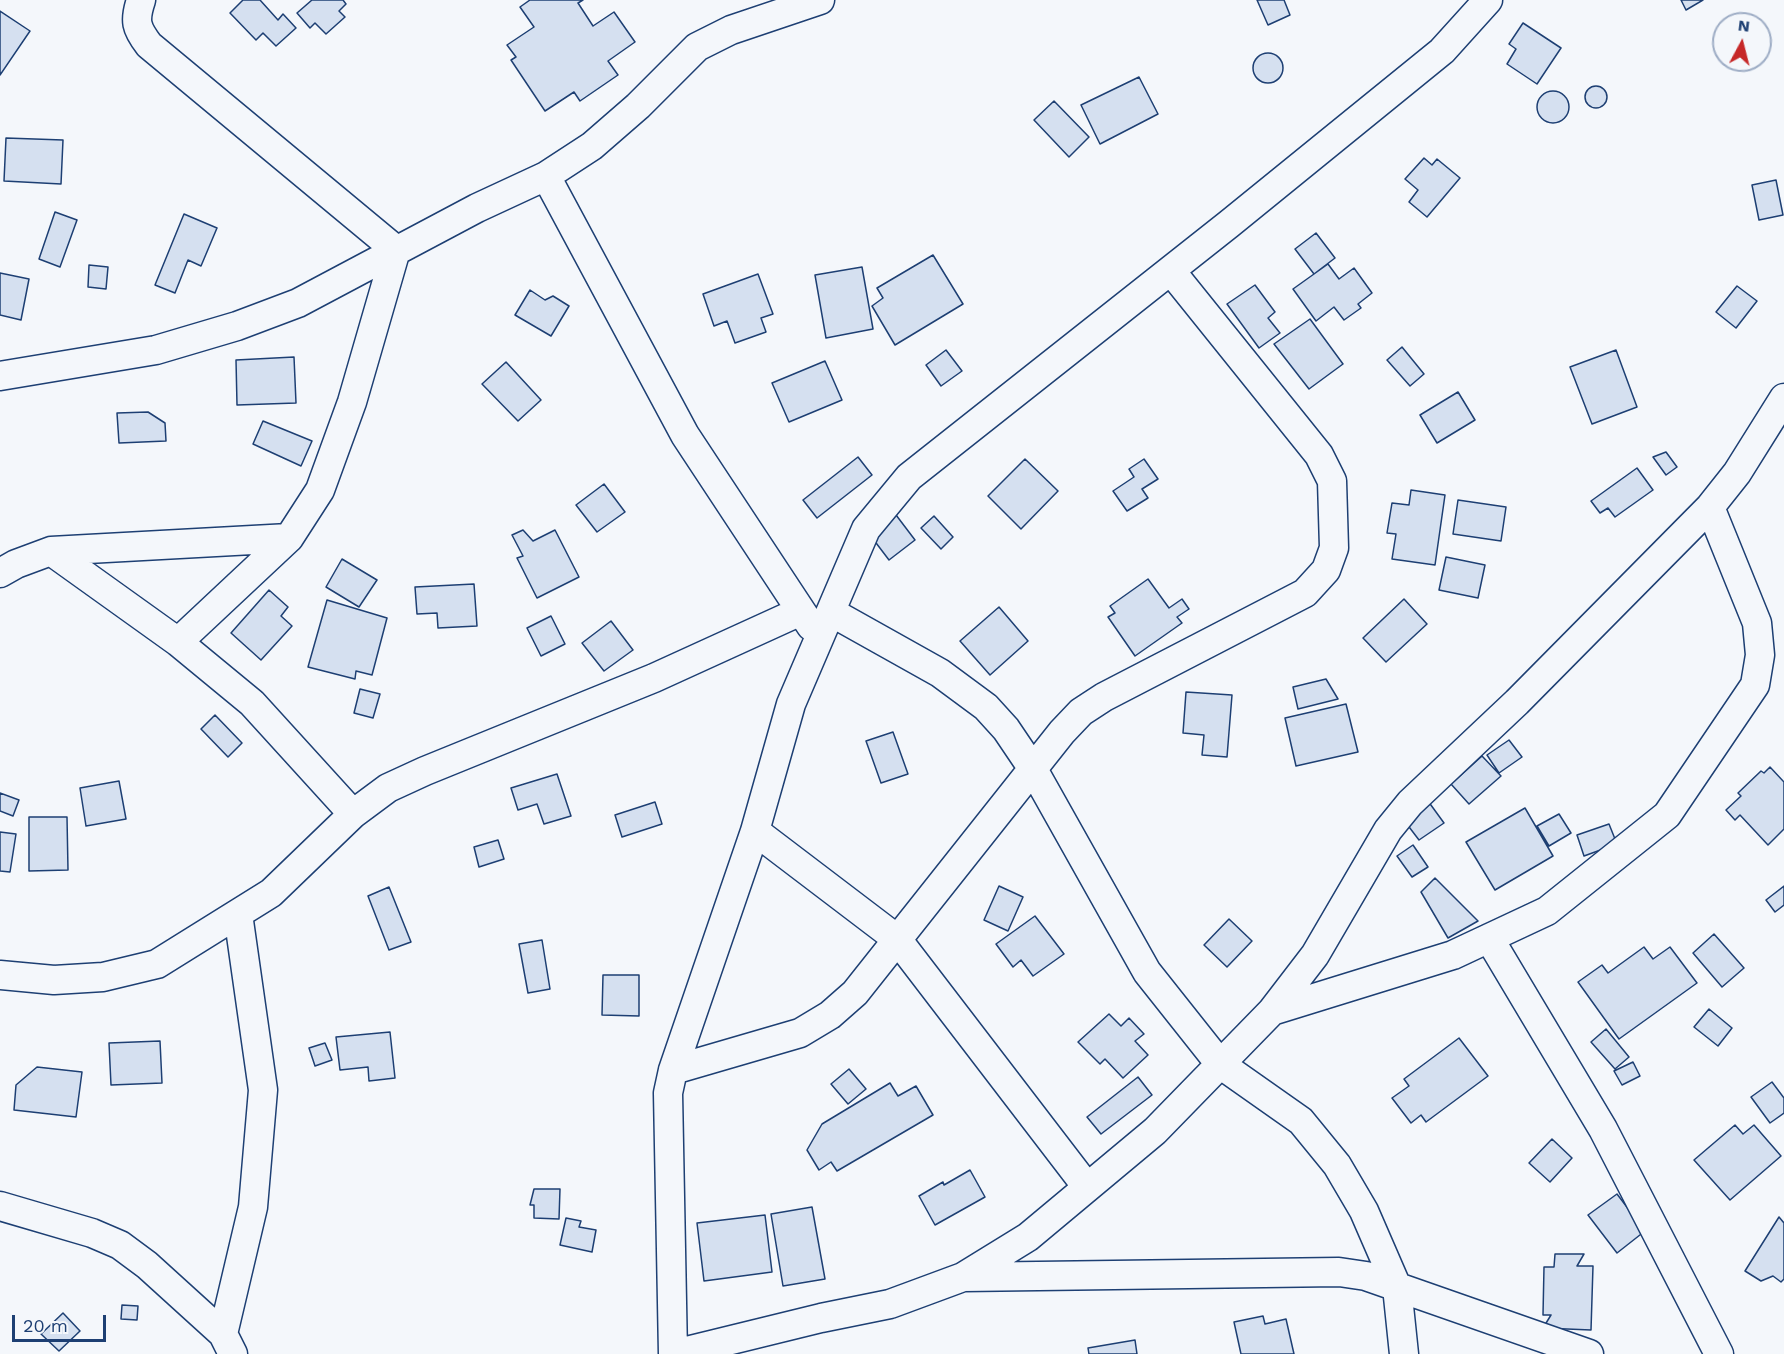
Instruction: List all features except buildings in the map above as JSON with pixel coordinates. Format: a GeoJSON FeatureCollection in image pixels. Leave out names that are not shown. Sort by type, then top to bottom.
{"type":"FeatureCollection","features":[{"type":"Feature","properties":{"kind":"street"},"geometry":{"type":"LineString","coordinates":[[141,0],[136,14],[139,31],[149,45],[396,250]]}},
{"type":"Feature","properties":{"kind":"street"},"geometry":{"type":"LineString","coordinates":[[0,376],[156,350],[237,326],[298,303],[477,208],[546,176],[592,146],[638,106],[697,47],[731,30],[820,0]]}},
{"type":"Feature","properties":{"kind":"street"},"geometry":{"type":"LineString","coordinates":[[1488,0],[1442,51],[1171,271],[909,477],[866,529],[791,704],[755,831],[673,1070],[668,1092],[674,1354],[821,1318],[890,1304],[963,1277],[1028,1237],[1155,1131],[1272,1011],[1315,955],[1370,859],[1404,810],[1517,702],[1710,507],[1737,473],[1784,398]]}},
{"type":"Feature","properties":{"kind":"street"},"geometry":{"type":"LineString","coordinates":[[546,176],[685,435],[820,639]]}},
{"type":"Feature","properties":{"kind":"street"},"geometry":{"type":"LineString","coordinates":[[178,642],[289,538],[320,490],[352,402],[396,250]]}},
{"type":"Feature","properties":{"kind":"street"},"geometry":{"type":"LineString","coordinates":[[673,1070],[800,1033],[830,1016],[855,993],[1062,732],[1081,712],[1104,697],[1305,593],[1326,570],[1334,548],[1332,481],[1319,455],[1171,271]]}},
{"type":"Feature","properties":{"kind":"street"},"geometry":{"type":"LineString","coordinates":[[1272,1011],[1453,955],[1547,911],[1667,815],[1755,685],[1760,655],[1757,623],[1710,507]]}},
{"type":"Feature","properties":{"kind":"street"},"geometry":{"type":"LineString","coordinates":[[0,573],[16,564],[51,551],[289,538]]}},
{"type":"Feature","properties":{"kind":"street"},"geometry":{"type":"LineString","coordinates":[[51,551],[178,642],[252,703],[353,814]]}},
{"type":"Feature","properties":{"kind":"street"},"geometry":{"type":"LineString","coordinates":[[0,975],[54,980],[103,977],[157,964],[271,893],[353,814],[388,788],[654,678],[801,611]]}},
{"type":"Feature","properties":{"kind":"street"},"geometry":{"type":"LineString","coordinates":[[831,612],[940,673],[986,707],[1006,729],[1033,769],[1147,972],[1220,1064],[1301,1121],[1337,1165],[1364,1211],[1397,1287],[1404,1354]]}},
{"type":"Feature","properties":{"kind":"street"},"geometry":{"type":"LineString","coordinates":[[755,831],[897,939],[1087,1187]]}},
{"type":"Feature","properties":{"kind":"street"},"geometry":{"type":"LineString","coordinates":[[228,1344],[253,1207],[263,1090],[238,914]]}},
{"type":"Feature","properties":{"kind":"street"},"geometry":{"type":"LineString","coordinates":[[1489,938],[1603,1129],[1719,1354]]}},
{"type":"Feature","properties":{"kind":"street"},"geometry":{"type":"LineString","coordinates":[[0,1206],[92,1233],[120,1245],[147,1265],[228,1344]]}},
{"type":"Feature","properties":{"kind":"street"},"geometry":{"type":"LineString","coordinates":[[963,1277],[1339,1272],[1366,1276],[1589,1354]]}}]}
